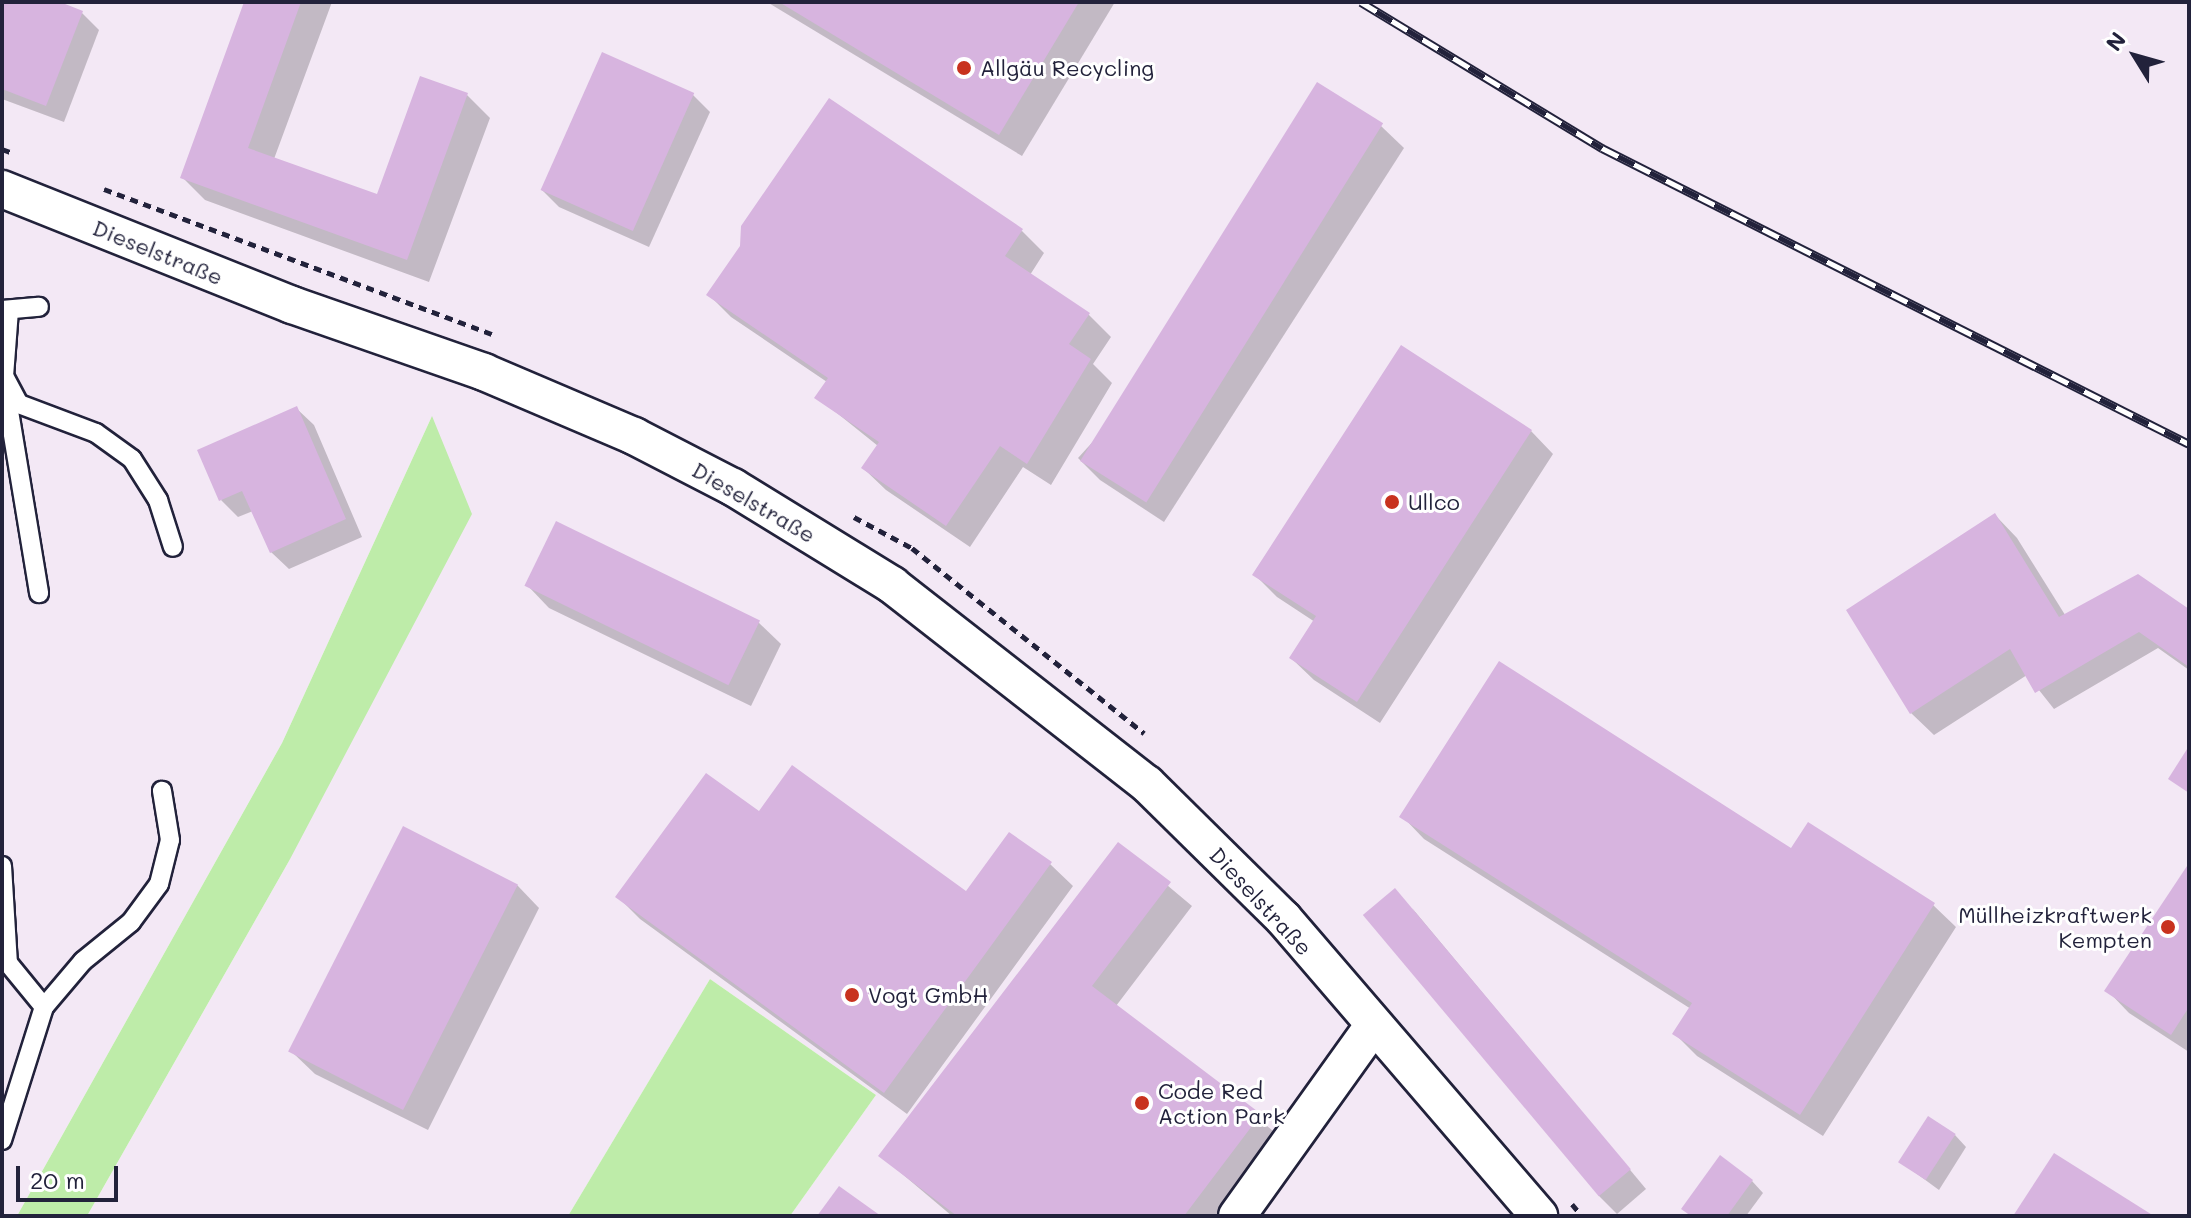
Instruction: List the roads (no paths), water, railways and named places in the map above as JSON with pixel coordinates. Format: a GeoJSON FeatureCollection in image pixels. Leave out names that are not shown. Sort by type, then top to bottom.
{"type":"FeatureCollection","features":[{"type":"Feature","properties":{"kind":"street","name":"Dieselstraße"},"geometry":{"type":"LineString","coordinates":[[2,189],[292,305],[484,372],[634,436],[733,487],[892,585],[1147,784],[1283,918],[1539,1216]]}},
{"type":"Feature","properties":{"kind":"street"},"geometry":{"type":"LineString","coordinates":[[1237,1216],[1373,1026]]}},
{"type":"Feature","properties":{"kind":"lane"},"geometry":{"type":"LineString","coordinates":[[39,307],[5,310],[4,376],[39,593]]}},
{"type":"Feature","properties":{"kind":"lane"},"geometry":{"type":"LineString","coordinates":[[4,376],[19,404],[96,433],[132,459],[158,500],[173,547]]}},
{"type":"Feature","properties":{"kind":"lane"},"geometry":{"type":"LineString","coordinates":[[2,1140],[44,1007],[83,961],[131,922],[159,884],[170,840],[162,791]]}},
{"type":"Feature","properties":{"kind":"lane"},"geometry":{"type":"LineString","coordinates":[[2,866],[8,963],[44,1007]]}},
{"type":"Feature","properties":{"kind":"railway"},"geometry":{"type":"LineString","coordinates":[[1361,2],[1602,148],[2189,444]]}},
{"type":"Feature","properties":{"kind":"place","name":"Allgäu Recycling"},"geometry":{"type":"Point","coordinates":[964,68]}},
{"type":"Feature","properties":{"kind":"place","name":"Ullco"},"geometry":{"type":"Point","coordinates":[1392,502]}},
{"type":"Feature","properties":{"kind":"place","name":"Müllheizkraftwerk Kempten"},"geometry":{"type":"Point","coordinates":[2168,927]}},
{"type":"Feature","properties":{"kind":"place","name":"Vogt GmbH"},"geometry":{"type":"Point","coordinates":[852,995]}},
{"type":"Feature","properties":{"kind":"place","name":"Code Red Action Park"},"geometry":{"type":"Point","coordinates":[1142,1103]}}]}
